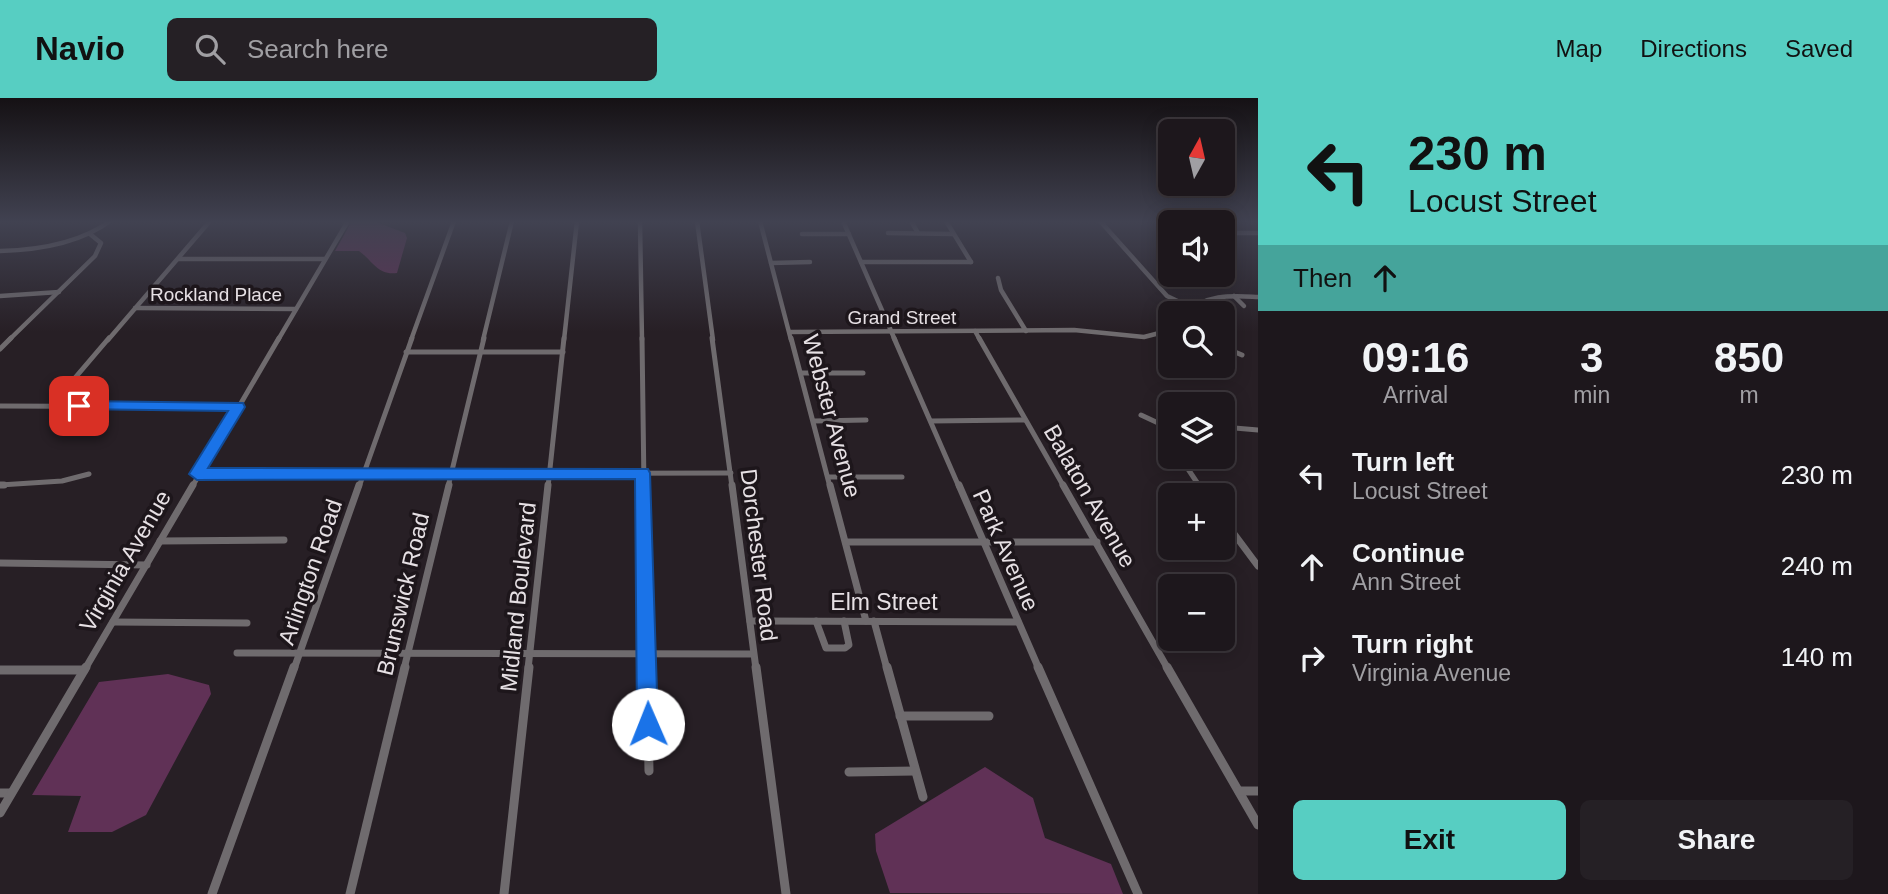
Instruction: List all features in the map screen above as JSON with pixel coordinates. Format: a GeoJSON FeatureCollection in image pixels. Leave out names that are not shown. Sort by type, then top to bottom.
{"type":"FeatureCollection","features":[{"type":"Feature","properties":{"kind":"street"},"geometry":{"type":"LineString","coordinates":[[0,349],[3,343],[91,258]]}},
{"type":"Feature","properties":{"kind":"street","name":"Arlington Road"},"geometry":{"type":"LineString","coordinates":[[212,894],[301,653],[361,473],[440,258]]}},
{"type":"Feature","properties":{"kind":"street","name":"Brunswick Road"},"geometry":{"type":"LineString","coordinates":[[350,894],[503,258]]}},
{"type":"Feature","properties":{"kind":"street","name":"Midland Boulevard"},"geometry":{"type":"LineString","coordinates":[[504,894],[574,258]]}},
{"type":"Feature","properties":{"kind":"street"},"geometry":{"type":"LineString","coordinates":[[639,258],[649,771]]}},
{"type":"Feature","properties":{"kind":"street","name":"Dorchester Road"},"geometry":{"type":"LineString","coordinates":[[702,258],[786,894]]}},
{"type":"Feature","properties":{"kind":"street","name":"Webster Avenue"},"geometry":{"type":"LineString","coordinates":[[770,258],[846,542],[923,797]]}},
{"type":"Feature","properties":{"kind":"street","name":"Park Avenue"},"geometry":{"type":"LineString","coordinates":[[859,258],[1138,894]]}},
{"type":"Feature","properties":{"kind":"street"},"geometry":{"type":"LineString","coordinates":[[861,262],[971,262],[969,258]]}},
{"type":"Feature","properties":{"kind":"street"},"geometry":{"type":"LineString","coordinates":[[1134,258],[1175,301]]}},
{"type":"Feature","properties":{"kind":"street"},"geometry":{"type":"LineString","coordinates":[[51,406],[178,259],[325,259]]}},
{"type":"Feature","properties":{"kind":"street","name":"Virginia Avenue"},"geometry":{"type":"LineString","coordinates":[[0,813],[325,259]]}},
{"type":"Feature","properties":{"kind":"street"},"geometry":{"type":"LineString","coordinates":[[771,263],[810,262]]}},
{"type":"Feature","properties":{"kind":"street"},"geometry":{"type":"LineString","coordinates":[[998,278],[1001,290],[1026,331]]}},
{"type":"Feature","properties":{"kind":"street"},"geometry":{"type":"LineString","coordinates":[[0,296],[25,292],[59,292]]}},
{"type":"Feature","properties":{"kind":"street"},"geometry":{"type":"LineString","coordinates":[[1209,301],[1234,296],[1258,297]]}},
{"type":"Feature","properties":{"kind":"street"},"geometry":{"type":"LineString","coordinates":[[1234,296],[1244,306]]}},
{"type":"Feature","properties":{"kind":"street","name":"Rockland Place"},"geometry":{"type":"LineString","coordinates":[[135,308],[296,309]]}},
{"type":"Feature","properties":{"kind":"street","name":"Balaton Avenue"},"geometry":{"type":"LineString","coordinates":[[975,331],[1258,825]]}},
{"type":"Feature","properties":{"kind":"street","name":"Grand Street"},"geometry":{"type":"LineString","coordinates":[[790,332],[1082,331],[1143,337],[1158,333]]}},
{"type":"Feature","properties":{"kind":"street"},"geometry":{"type":"LineString","coordinates":[[406,352],[563,352]]}},
{"type":"Feature","properties":{"kind":"street"},"geometry":{"type":"LineString","coordinates":[[1235,352],[1242,355]]}},
{"type":"Feature","properties":{"kind":"street"},"geometry":{"type":"LineString","coordinates":[[802,373],[863,373]]}},
{"type":"Feature","properties":{"kind":"street"},"geometry":{"type":"LineString","coordinates":[[0,406],[238,407]]}},
{"type":"Feature","properties":{"kind":"street"},"geometry":{"type":"LineString","coordinates":[[1141,415],[1158,423]]}},
{"type":"Feature","properties":{"kind":"street"},"geometry":{"type":"LineString","coordinates":[[814,421],[866,420]]}},
{"type":"Feature","properties":{"kind":"street"},"geometry":{"type":"LineString","coordinates":[[931,421],[1025,420]]}},
{"type":"Feature","properties":{"kind":"street"},"geometry":{"type":"LineString","coordinates":[[1235,428],[1258,430]]}},
{"type":"Feature","properties":{"kind":"street"},"geometry":{"type":"LineString","coordinates":[[197,474],[731,473]]}},
{"type":"Feature","properties":{"kind":"street"},"geometry":{"type":"LineString","coordinates":[[0,485],[62,481],[89,474]]}},
{"type":"Feature","properties":{"kind":"street"},"geometry":{"type":"LineString","coordinates":[[829,477],[901,477]]}},
{"type":"Feature","properties":{"kind":"street"},"geometry":{"type":"LineString","coordinates":[[1235,535],[1258,566]]}},
{"type":"Feature","properties":{"kind":"street"},"geometry":{"type":"LineString","coordinates":[[160,541],[284,540]]}},
{"type":"Feature","properties":{"kind":"street"},"geometry":{"type":"LineString","coordinates":[[846,542],[1097,542]]}},
{"type":"Feature","properties":{"kind":"street"},"geometry":{"type":"LineString","coordinates":[[0,563],[146,565]]}},
{"type":"Feature","properties":{"kind":"street","name":"Elm Street"},"geometry":{"type":"LineString","coordinates":[[750,621],[1018,622]]}},
{"type":"Feature","properties":{"kind":"street"},"geometry":{"type":"LineString","coordinates":[[816,621],[826,648],[837,649],[849,645],[844,621]]}},
{"type":"Feature","properties":{"kind":"street"},"geometry":{"type":"LineString","coordinates":[[113,622],[247,623]]}},
{"type":"Feature","properties":{"kind":"street"},"geometry":{"type":"LineString","coordinates":[[237,653],[753,654]]}},
{"type":"Feature","properties":{"kind":"street"},"geometry":{"type":"LineString","coordinates":[[0,670],[85,670]]}},
{"type":"Feature","properties":{"kind":"street"},"geometry":{"type":"LineString","coordinates":[[900,716],[989,716]]}},
{"type":"Feature","properties":{"kind":"street"},"geometry":{"type":"LineString","coordinates":[[849,772],[915,771]]}},
{"type":"Feature","properties":{"kind":"street"},"geometry":{"type":"LineString","coordinates":[[1238,792],[1258,791]]}},
{"type":"Feature","properties":{"kind":"street"},"geometry":{"type":"LineString","coordinates":[[0,793],[11,793]]}},
{"type":"Feature","properties":{"kind":"shaded area"},"geometry":{"type":"Polygon","coordinates":[[[367,258],[401,258],[397,273],[380,270],[367,258]]]}},
{"type":"Feature","properties":{"kind":"shaded area"},"geometry":{"type":"Polygon","coordinates":[[[168,674],[209,685],[211,694],[146,815],[112,832],[68,832],[81,796],[32,795],[99,682],[168,674]]]}},
{"type":"Feature","properties":{"kind":"shaded area"},"geometry":{"type":"Polygon","coordinates":[[[985,767],[1033,798],[1045,838],[1111,864],[1123,894],[890,893],[876,851],[875,834],[985,767]]]}},
{"type":"Feature","properties":{"kind":"route"},"geometry":{"type":"LineString","coordinates":[[79,406],[238,407],[197,474],[642,473],[648,724]]}}]}
